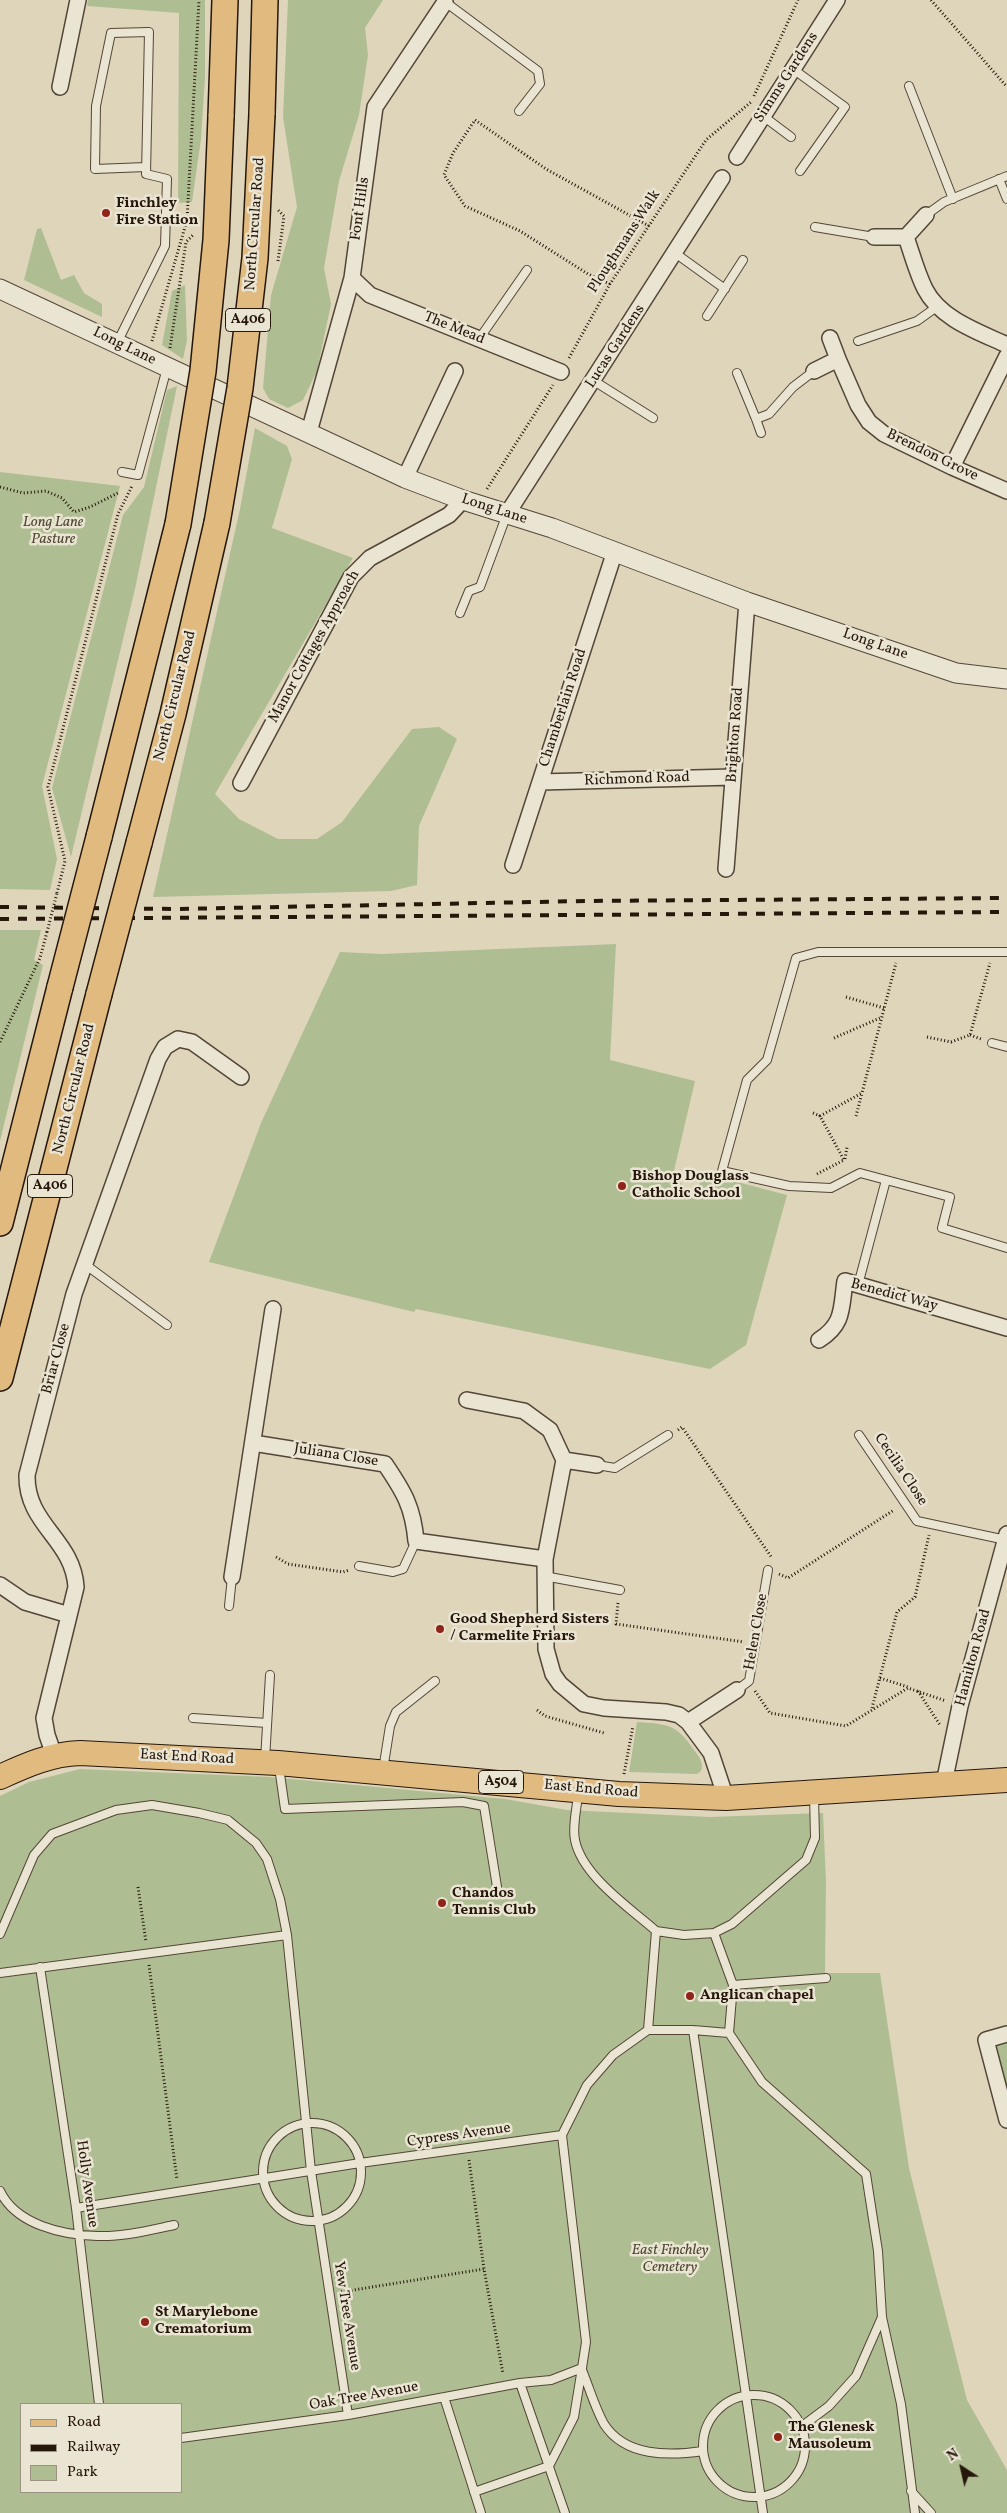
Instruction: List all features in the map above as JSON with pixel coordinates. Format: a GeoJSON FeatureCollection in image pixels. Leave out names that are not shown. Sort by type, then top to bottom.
{"type":"FeatureCollection","features":[{"type":"Feature","properties":{"kind":"highway","name":"A406"},"geometry":{"type":"LineString","coordinates":[[0,1223],[178,524],[203,371],[217,210],[225,0]]}},
{"type":"Feature","properties":{"kind":"highway","name":"North Circular Road"},"geometry":{"type":"LineString","coordinates":[[0,1378],[173,714],[217,523],[240,388],[255,258],[265,0]]}},
{"type":"Feature","properties":{"kind":"main road","name":"East End Road"},"geometry":{"type":"LineString","coordinates":[[0,1778],[54,1756],[80,1753],[271,1762],[383,1770],[619,1794],[726,1798],[1007,1780]]}},
{"type":"Feature","properties":{"kind":"street"},"geometry":{"type":"LineString","coordinates":[[60,87],[78,0]]}},
{"type":"Feature","properties":{"kind":"street","name":"Simms Gardens"},"geometry":{"type":"LineString","coordinates":[[737,157],[837,0]]}},
{"type":"Feature","properties":{"kind":"street","name":"Font Hills"},"geometry":{"type":"LineString","coordinates":[[309,432],[352,278],[375,107],[443,1]]}},
{"type":"Feature","properties":{"kind":"street","name":"Lucas Gardens"},"geometry":{"type":"LineString","coordinates":[[507,514],[594,381],[722,178]]}},
{"type":"Feature","properties":{"kind":"street"},"geometry":{"type":"LineString","coordinates":[[874,237],[906,237],[926,215]]}},
{"type":"Feature","properties":{"kind":"street"},"geometry":{"type":"LineString","coordinates":[[906,237],[925,290],[938,306],[964,326],[1007,345]]}},
{"type":"Feature","properties":{"kind":"street","name":"The Mead"},"geometry":{"type":"LineString","coordinates":[[352,278],[370,295],[561,372]]}},
{"type":"Feature","properties":{"kind":"street","name":"Long Lane"},"geometry":{"type":"LineString","coordinates":[[0,289],[405,478],[615,551],[746,602],[956,673],[1007,679]]}},
{"type":"Feature","properties":{"kind":"street","name":"Brendon Grove"},"geometry":{"type":"LineString","coordinates":[[830,338],[858,406],[869,422],[884,434],[1007,491]]}},
{"type":"Feature","properties":{"kind":"street"},"geometry":{"type":"LineString","coordinates":[[814,371],[838,359]]}},
{"type":"Feature","properties":{"kind":"street"},"geometry":{"type":"LineString","coordinates":[[952,467],[1005,364]]}},
{"type":"Feature","properties":{"kind":"street"},"geometry":{"type":"LineString","coordinates":[[405,478],[455,370]]}},
{"type":"Feature","properties":{"kind":"street","name":"Manor Cottages Approach"},"geometry":{"type":"LineString","coordinates":[[241,784],[351,577],[370,558],[470,502]]}},
{"type":"Feature","properties":{"kind":"street","name":"Chamberlain Road"},"geometry":{"type":"LineString","coordinates":[[513,865],[615,551]]}},
{"type":"Feature","properties":{"kind":"street","name":"Brighton Road"},"geometry":{"type":"LineString","coordinates":[[726,869],[746,602]]}},
{"type":"Feature","properties":{"kind":"street","name":"Richmond Road"},"geometry":{"type":"LineString","coordinates":[[540,782],[733,777]]}},
{"type":"Feature","properties":{"kind":"street","name":"Briar Close"},"geometry":{"type":"LineString","coordinates":[[54,1756],[44,1718],[76,1587],[70,1558],[34,1511],[26,1487],[27,1474],[74,1294],[86,1265],[158,1059],[165,1047],[178,1039],[192,1042],[240,1077]]}},
{"type":"Feature","properties":{"kind":"street","name":"Benedict Way"},"geometry":{"type":"LineString","coordinates":[[819,1340],[832,1332],[840,1319],[845,1281],[1007,1328]]}},
{"type":"Feature","properties":{"kind":"street"},"geometry":{"type":"LineString","coordinates":[[232,1577],[273,1309]]}},
{"type":"Feature","properties":{"kind":"street"},"geometry":{"type":"LineString","coordinates":[[467,1400],[524,1411],[550,1430],[564,1460],[545,1559],[544,1576],[546,1649],[553,1674],[560,1684],[584,1704],[679,1715],[688,1722],[711,1753],[726,1798]]}},
{"type":"Feature","properties":{"kind":"street","name":"Juliana Close"},"geometry":{"type":"LineString","coordinates":[[253,1443],[385,1464],[404,1493],[414,1518],[416,1542]]}},
{"type":"Feature","properties":{"kind":"street"},"geometry":{"type":"LineString","coordinates":[[564,1460],[597,1465]]}},
{"type":"Feature","properties":{"kind":"street","name":"Hamilton Road"},"geometry":{"type":"LineString","coordinates":[[944,1783],[960,1706],[1006,1537]]}},
{"type":"Feature","properties":{"kind":"street"},"geometry":{"type":"LineString","coordinates":[[416,1542],[545,1559]]}},
{"type":"Feature","properties":{"kind":"street"},"geometry":{"type":"LineString","coordinates":[[0,1585],[25,1602],[69,1615]]}},
{"type":"Feature","properties":{"kind":"street","name":"Helen Close"},"geometry":{"type":"LineString","coordinates":[[688,1722],[743,1685]]}},
{"type":"Feature","properties":{"kind":"street"},"geometry":{"type":"LineString","coordinates":[[1007,2034],[986,2040],[1007,2120]]}},
{"type":"Feature","properties":{"kind":"lane"},"geometry":{"type":"LineString","coordinates":[[443,1],[538,71],[540,84],[519,111]]}},
{"type":"Feature","properties":{"kind":"lane"},"geometry":{"type":"LineString","coordinates":[[117,343],[165,246],[167,179],[146,174],[149,32],[112,33],[96,106],[95,169],[146,167]]}},
{"type":"Feature","properties":{"kind":"lane"},"geometry":{"type":"LineString","coordinates":[[793,69],[845,107],[800,171]]}},
{"type":"Feature","properties":{"kind":"lane"},"geometry":{"type":"LineString","coordinates":[[909,86],[953,198]]}},
{"type":"Feature","properties":{"kind":"lane"},"geometry":{"type":"LineString","coordinates":[[763,116],[791,137]]}},
{"type":"Feature","properties":{"kind":"lane"},"geometry":{"type":"LineString","coordinates":[[926,215],[953,198],[1007,176]]}},
{"type":"Feature","properties":{"kind":"lane"},"geometry":{"type":"LineString","coordinates":[[999,179],[1007,199]]}},
{"type":"Feature","properties":{"kind":"lane"},"geometry":{"type":"LineString","coordinates":[[816,226],[874,237]]}},
{"type":"Feature","properties":{"kind":"lane"},"geometry":{"type":"LineString","coordinates":[[675,253],[725,289]]}},
{"type":"Feature","properties":{"kind":"lane"},"geometry":{"type":"LineString","coordinates":[[707,316],[743,260]]}},
{"type":"Feature","properties":{"kind":"lane"},"geometry":{"type":"LineString","coordinates":[[479,339],[527,270]]}},
{"type":"Feature","properties":{"kind":"lane"},"geometry":{"type":"LineString","coordinates":[[858,341],[917,321],[938,306]]}},
{"type":"Feature","properties":{"kind":"lane"},"geometry":{"type":"LineString","coordinates":[[122,472],[138,475],[168,368]]}},
{"type":"Feature","properties":{"kind":"lane"},"geometry":{"type":"LineString","coordinates":[[756,419],[769,414],[793,387],[814,371]]}},
{"type":"Feature","properties":{"kind":"lane"},"geometry":{"type":"LineString","coordinates":[[737,373],[761,433]]}},
{"type":"Feature","properties":{"kind":"lane"},"geometry":{"type":"LineString","coordinates":[[594,381],[654,418]]}},
{"type":"Feature","properties":{"kind":"lane"},"geometry":{"type":"LineString","coordinates":[[460,613],[469,591],[480,587],[507,514]]}},
{"type":"Feature","properties":{"kind":"lane"},"geometry":{"type":"LineString","coordinates":[[1007,952],[818,952],[796,958],[767,1060],[747,1080],[722,1171],[797,1187],[831,1188],[860,1173],[950,1197],[942,1228],[1007,1248]]}},
{"type":"Feature","properties":{"kind":"lane"},"geometry":{"type":"LineString","coordinates":[[992,1043],[1007,1047]]}},
{"type":"Feature","properties":{"kind":"lane"},"geometry":{"type":"LineString","coordinates":[[858,1285],[886,1180]]}},
{"type":"Feature","properties":{"kind":"lane"},"geometry":{"type":"LineString","coordinates":[[86,1265],[167,1326]]}},
{"type":"Feature","properties":{"kind":"lane"},"geometry":{"type":"LineString","coordinates":[[597,1465],[615,1468],[668,1435]]}},
{"type":"Feature","properties":{"kind":"lane","name":"Cecilia Close"},"geometry":{"type":"LineString","coordinates":[[859,1435],[917,1521],[1006,1537]]}},
{"type":"Feature","properties":{"kind":"lane"},"geometry":{"type":"LineString","coordinates":[[359,1566],[393,1572],[403,1569],[416,1542]]}},
{"type":"Feature","properties":{"kind":"lane","name":"Helen Close"},"geometry":{"type":"LineString","coordinates":[[743,1685],[754,1644],[768,1570]]}},
{"type":"Feature","properties":{"kind":"lane"},"geometry":{"type":"LineString","coordinates":[[544,1576],[620,1590]]}},
{"type":"Feature","properties":{"kind":"lane"},"geometry":{"type":"LineString","coordinates":[[229,1606],[232,1577]]}},
{"type":"Feature","properties":{"kind":"lane"},"geometry":{"type":"LineString","coordinates":[[270,1675],[267,1723],[271,1762],[285,1809],[462,1802],[484,1806],[498,1892]]}},
{"type":"Feature","properties":{"kind":"lane"},"geometry":{"type":"LineString","coordinates":[[383,1770],[390,1726],[396,1712],[435,1680]]}},
{"type":"Feature","properties":{"kind":"lane"},"geometry":{"type":"LineString","coordinates":[[193,1718],[267,1723]]}},
{"type":"Feature","properties":{"kind":"lane"},"geometry":{"type":"LineString","coordinates":[[578,1789],[574,1840],[583,1860],[610,1892],[656,1931],[684,1935],[714,1933],[732,1924],[806,1860],[815,1838],[814,1793]]}},
{"type":"Feature","properties":{"kind":"lane"},"geometry":{"type":"LineString","coordinates":[[0,1934],[34,1855],[52,1834],[116,1810],[152,1805],[199,1812],[228,1820],[256,1843],[267,1859],[280,1899],[287,1935],[306,2123]]}},
{"type":"Feature","properties":{"kind":"lane"},"geometry":{"type":"LineString","coordinates":[[648,2030],[656,1931]]}},
{"type":"Feature","properties":{"kind":"lane"},"geometry":{"type":"LineString","coordinates":[[714,1933],[733,1984],[729,2034],[762,2082],[866,2174],[878,2251],[882,2317],[901,2404],[915,2513]]}},
{"type":"Feature","properties":{"kind":"lane"},"geometry":{"type":"LineString","coordinates":[[0,1973],[287,1935]]}},
{"type":"Feature","properties":{"kind":"lane","name":"Holly Avenue"},"geometry":{"type":"LineString","coordinates":[[40,1967],[76,2208],[99,2403]]}},
{"type":"Feature","properties":{"kind":"lane"},"geometry":{"type":"LineString","coordinates":[[733,1984],[826,1978]]}},
{"type":"Feature","properties":{"kind":"lane"},"geometry":{"type":"LineString","coordinates":[[474,2492],[549,2466],[574,2417],[586,2342],[562,2135],[588,2085],[613,2055],[648,2030],[693,2030],[729,2034]]}},
{"type":"Feature","properties":{"kind":"lane"},"geometry":{"type":"LineString","coordinates":[[693,2030],[763,2513]]}},
{"type":"Feature","properties":{"kind":"lane"},"geometry":{"type":"LineString","coordinates":[[306,2123],[320,2123],[334,2128],[347,2137],[356,2149],[360,2163],[361,2179],[356,2194],[346,2207],[334,2216],[318,2220],[303,2220],[289,2215],[277,2206],[268,2194],[264,2180],[264,2164],[269,2149],[278,2137],[290,2128],[306,2123]]}},
{"type":"Feature","properties":{"kind":"lane","name":"Yew Tree Avenue"},"geometry":{"type":"LineString","coordinates":[[306,2123],[318,2220],[348,2415]]}},
{"type":"Feature","properties":{"kind":"lane","name":"Cypress Avenue"},"geometry":{"type":"LineString","coordinates":[[264,2180],[360,2163],[562,2135]]}},
{"type":"Feature","properties":{"kind":"lane"},"geometry":{"type":"LineString","coordinates":[[76,2208],[264,2180]]}},
{"type":"Feature","properties":{"kind":"lane"},"geometry":{"type":"LineString","coordinates":[[0,2191],[6,2204],[38,2225],[79,2234],[116,2235],[174,2225]]}},
{"type":"Feature","properties":{"kind":"lane"},"geometry":{"type":"LineString","coordinates":[[801,2427],[829,2406],[856,2376],[882,2317]]}},
{"type":"Feature","properties":{"kind":"lane"},"geometry":{"type":"LineString","coordinates":[[582,2368],[605,2424],[623,2443],[647,2452],[673,2455],[703,2451]]}},
{"type":"Feature","properties":{"kind":"lane","name":"Oak Tree Avenue"},"geometry":{"type":"LineString","coordinates":[[182,2438],[348,2415],[520,2383],[551,2380],[582,2368]]}},
{"type":"Feature","properties":{"kind":"lane"},"geometry":{"type":"LineString","coordinates":[[520,2383],[564,2513]]}},
{"type":"Feature","properties":{"kind":"lane"},"geometry":{"type":"LineString","coordinates":[[746,2396],[762,2396],[777,2401],[790,2410],[801,2427],[804,2439],[804,2455],[799,2470],[783,2488],[761,2497],[744,2497],[722,2486],[707,2467],[703,2451],[704,2436],[709,2422],[719,2409],[731,2400],[746,2396]]}},
{"type":"Feature","properties":{"kind":"lane"},"geometry":{"type":"LineString","coordinates":[[444,2397],[481,2513]]}},
{"type":"Feature","properties":{"kind":"lane"},"geometry":{"type":"LineString","coordinates":[[911,2491],[931,2513]]}},
{"type":"Feature","properties":{"kind":"path"},"geometry":{"type":"LineString","coordinates":[[147,358],[187,220],[199,0]]}},
{"type":"Feature","properties":{"kind":"path","name":"Ploughmans Walk"},"geometry":{"type":"LineString","coordinates":[[470,502],[561,372],[610,284],[706,140],[752,101],[798,0]]}},
{"type":"Feature","properties":{"kind":"path"},"geometry":{"type":"LineString","coordinates":[[931,0],[1007,87]]}},
{"type":"Feature","properties":{"kind":"path"},"geometry":{"type":"LineString","coordinates":[[610,284],[588,274],[520,231],[465,206],[444,175],[453,153],[476,120],[546,169],[649,226]]}},
{"type":"Feature","properties":{"kind":"path"},"geometry":{"type":"LineString","coordinates":[[168,368],[186,242],[217,210]]}},
{"type":"Feature","properties":{"kind":"path"},"geometry":{"type":"LineString","coordinates":[[0,1042],[40,958],[65,861],[48,787],[118,514],[138,475]]}},
{"type":"Feature","properties":{"kind":"path"},"geometry":{"type":"LineString","coordinates":[[0,487],[23,493],[46,491],[62,498],[74,512],[90,507],[118,493]]}},
{"type":"Feature","properties":{"kind":"path"},"geometry":{"type":"LineString","coordinates":[[856,1116],[899,951]]}},
{"type":"Feature","properties":{"kind":"path"},"geometry":{"type":"LineString","coordinates":[[928,1037],[951,1042],[970,1035],[993,952]]}},
{"type":"Feature","properties":{"kind":"path"},"geometry":{"type":"LineString","coordinates":[[846,998],[884,1008]]}},
{"type":"Feature","properties":{"kind":"path"},"geometry":{"type":"LineString","coordinates":[[834,1038],[880,1018]]}},
{"type":"Feature","properties":{"kind":"path"},"geometry":{"type":"LineString","coordinates":[[820,1116],[862,1092]]}},
{"type":"Feature","properties":{"kind":"path"},"geometry":{"type":"LineString","coordinates":[[813,1113],[820,1116],[844,1160],[814,1176]]}},
{"type":"Feature","properties":{"kind":"path"},"geometry":{"type":"LineString","coordinates":[[668,1435],[682,1427],[772,1558],[768,1570],[788,1578],[905,1502]]}},
{"type":"Feature","properties":{"kind":"path"},"geometry":{"type":"LineString","coordinates":[[872,1709],[897,1612],[915,1597],[932,1524]]}},
{"type":"Feature","properties":{"kind":"path"},"geometry":{"type":"LineString","coordinates":[[276,1557],[288,1564],[343,1572],[359,1566]]}},
{"type":"Feature","properties":{"kind":"path"},"geometry":{"type":"LineString","coordinates":[[620,1590],[616,1624],[754,1644]]}},
{"type":"Feature","properties":{"kind":"path"},"geometry":{"type":"LineString","coordinates":[[880,1678],[960,1706]]}},
{"type":"Feature","properties":{"kind":"path"},"geometry":{"type":"LineString","coordinates":[[743,1685],[770,1713],[846,1726],[908,1688]]}},
{"type":"Feature","properties":{"kind":"path"},"geometry":{"type":"LineString","coordinates":[[917,1690],[952,1745]]}},
{"type":"Feature","properties":{"kind":"path"},"geometry":{"type":"LineString","coordinates":[[537,1710],[545,1716],[604,1733]]}},
{"type":"Feature","properties":{"kind":"path"},"geometry":{"type":"LineString","coordinates":[[619,1794],[636,1710]]}},
{"type":"Feature","properties":{"kind":"path"},"geometry":{"type":"LineString","coordinates":[[138,1887],[179,2193]]}},
{"type":"Feature","properties":{"kind":"path"},"geometry":{"type":"LineString","coordinates":[[468,2149],[484,2269],[506,2387]]}},
{"type":"Feature","properties":{"kind":"path"},"geometry":{"type":"LineString","coordinates":[[329,2294],[484,2269]]}},
{"type":"Feature","properties":{"kind":"green space"},"geometry":{"type":"Polygon","coordinates":[[[88,0],[205,0],[205,77],[201,139],[192,202],[178,203],[179,13],[87,6],[88,0]]]}},
{"type":"Feature","properties":{"kind":"green space"},"geometry":{"type":"Polygon","coordinates":[[[288,0],[383,0],[365,28],[368,55],[359,115],[339,181],[324,268],[331,304],[317,371],[303,400],[288,408],[269,399],[263,388],[271,295],[297,207],[283,117],[288,0]]]}},
{"type":"Feature","properties":{"kind":"green space"},"geometry":{"type":"Polygon","coordinates":[[[41,228],[61,280],[74,275],[84,293],[102,304],[102,317],[24,280],[37,229],[41,228]]]}},
{"type":"Feature","properties":{"kind":"green space"},"geometry":{"type":"Polygon","coordinates":[[[185,285],[187,340],[183,359],[162,345],[172,291],[185,285]]]}},
{"type":"Feature","properties":{"kind":"green space"},"geometry":{"type":"Polygon","coordinates":[[[177,386],[135,589],[71,857],[52,788],[123,515],[144,487],[167,390],[177,386]]]}},
{"type":"Feature","properties":{"kind":"green space"},"geometry":{"type":"Polygon","coordinates":[[[255,428],[287,446],[292,459],[272,528],[353,558],[215,794],[239,819],[278,839],[317,839],[342,822],[412,729],[439,727],[457,739],[419,826],[417,885],[391,891],[153,897],[240,509],[255,428]]]}},
{"type":"Feature","properties":{"kind":"green space","name":"Long Lane Pasture"},"geometry":{"type":"Polygon","coordinates":[[[0,472],[120,486],[42,786],[57,859],[50,890],[0,889],[0,472]]]}},
{"type":"Feature","properties":{"kind":"green space"},"geometry":{"type":"Polygon","coordinates":[[[0,930],[41,930],[34,960],[43,965],[0,1141],[0,930]]]}},
{"type":"Feature","properties":{"kind":"green space"},"geometry":{"type":"Polygon","coordinates":[[[616,944],[610,1060],[695,1081],[673,1175],[695,1198],[703,1173],[787,1195],[746,1345],[710,1369],[416,1309],[414,1312],[209,1262],[261,1123],[340,952],[382,954],[616,944]]]}},
{"type":"Feature","properties":{"kind":"green space"},"geometry":{"type":"Polygon","coordinates":[[[637,1722],[664,1725],[676,1730],[688,1741],[699,1758],[702,1765],[701,1771],[697,1774],[629,1772],[637,1722]]]}},
{"type":"Feature","properties":{"kind":"green space","name":"East Finchley Cemetery"},"geometry":{"type":"Polygon","coordinates":[[[80,1769],[270,1777],[505,1799],[567,1810],[710,1817],[823,1813],[826,1881],[825,1973],[880,1973],[909,2168],[967,2400],[1007,2470],[1007,2513],[0,2513],[0,1796],[29,1782],[80,1769]]]}},
{"type":"Feature","properties":{"kind":"green space"},"geometry":{"type":"Polygon","coordinates":[[[1007,2034],[1007,2120],[986,2040],[1007,2034]]]}},
{"type":"Feature","properties":{"kind":"railway"},"geometry":{"type":"LineString","coordinates":[[0,907],[175,909],[585,901],[1007,898]]}},
{"type":"Feature","properties":{"kind":"railway"},"geometry":{"type":"LineString","coordinates":[[0,919],[1007,912]]}},
{"type":"Feature","properties":{"kind":"place","name":"Finchley Fire Station"},"geometry":{"type":"Point","coordinates":[106,213]}},
{"type":"Feature","properties":{"kind":"place","name":"Bishop Douglass Catholic School"},"geometry":{"type":"Point","coordinates":[622,1186]}},
{"type":"Feature","properties":{"kind":"place","name":"Good Shepherd Sisters / Carmelite Friars"},"geometry":{"type":"Point","coordinates":[440,1629]}},
{"type":"Feature","properties":{"kind":"place","name":"Chandos Tennis Club"},"geometry":{"type":"Point","coordinates":[442,1903]}},
{"type":"Feature","properties":{"kind":"place","name":"Anglican chapel"},"geometry":{"type":"Point","coordinates":[690,1996]}},
{"type":"Feature","properties":{"kind":"place","name":"St Marylebone Crematorium"},"geometry":{"type":"Point","coordinates":[145,2322]}},
{"type":"Feature","properties":{"kind":"place","name":"The Glenesk Mausoleum"},"geometry":{"type":"Point","coordinates":[778,2437]}}]}
